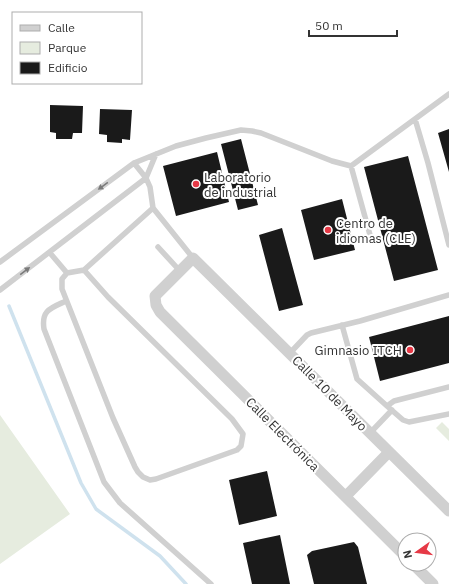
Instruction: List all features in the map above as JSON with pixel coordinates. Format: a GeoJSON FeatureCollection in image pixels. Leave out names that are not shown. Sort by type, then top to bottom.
{"type":"FeatureCollection","features":[{"type":"Feature","properties":{"kind":"street"},"geometry":{"type":"LineString","coordinates":[[180,271],[193,258]]}},
{"type":"Feature","properties":{"kind":"street","name":"Calle 10 de Mayo"},"geometry":{"type":"LineString","coordinates":[[193,258],[211,274],[449,511]]}},
{"type":"Feature","properties":{"kind":"street","name":"Calle Electrónica"},"geometry":{"type":"LineString","coordinates":[[180,271],[155,296],[156,305],[160,312],[397,548]]}},
{"type":"Feature","properties":{"kind":"street"},"geometry":{"type":"LineString","coordinates":[[346,496],[389,452]]}},
{"type":"Feature","properties":{"kind":"street"},"geometry":{"type":"LineString","coordinates":[[419,572],[427,582]]}},
{"type":"Feature","properties":{"kind":"lane"},"geometry":{"type":"LineString","coordinates":[[351,166],[449,94]]}},
{"type":"Feature","properties":{"kind":"lane"},"geometry":{"type":"LineString","coordinates":[[415,119],[449,243]]}},
{"type":"Feature","properties":{"kind":"lane"},"geometry":{"type":"LineString","coordinates":[[0,262],[134,163],[176,146],[241,130],[261,133],[332,161],[351,166]]}},
{"type":"Feature","properties":{"kind":"lane"},"geometry":{"type":"LineString","coordinates":[[0,290],[146,178],[156,154]]}},
{"type":"Feature","properties":{"kind":"lane"},"geometry":{"type":"LineString","coordinates":[[134,163],[146,178],[151,192],[153,208],[193,258]]}},
{"type":"Feature","properties":{"kind":"lane"},"geometry":{"type":"LineString","coordinates":[[351,166],[370,235]]}},
{"type":"Feature","properties":{"kind":"lane"},"geometry":{"type":"LineString","coordinates":[[84,270],[108,297],[232,419],[243,434],[241,446],[237,450],[156,479],[150,480],[138,472],[134,467],[123,442],[66,301],[61,284],[62,279],[67,273],[84,270],[153,208]]}},
{"type":"Feature","properties":{"kind":"lane"},"geometry":{"type":"LineString","coordinates":[[158,247],[180,271]]}},
{"type":"Feature","properties":{"kind":"lane"},"geometry":{"type":"LineString","coordinates":[[50,252],[67,273]]}},
{"type":"Feature","properties":{"kind":"lane"},"geometry":{"type":"LineString","coordinates":[[290,353],[307,335],[449,295]]}},
{"type":"Feature","properties":{"kind":"lane"},"geometry":{"type":"LineString","coordinates":[[66,301],[45,313],[43,321],[44,329],[104,482],[120,503],[211,584]]}},
{"type":"Feature","properties":{"kind":"lane"},"geometry":{"type":"LineString","coordinates":[[342,325],[357,379],[389,408],[404,420],[409,422],[449,414]]}},
{"type":"Feature","properties":{"kind":"lane"},"geometry":{"type":"LineString","coordinates":[[370,433],[394,401],[449,388]]}},
{"type":"Feature","properties":{"kind":"green space"},"geometry":{"type":"Polygon","coordinates":[[[0,415],[70,514],[0,564],[0,415]]]}},
{"type":"Feature","properties":{"kind":"green space"},"geometry":{"type":"Polygon","coordinates":[[[442,422],[449,429],[449,441],[436,428],[442,422]]]}},
{"type":"Feature","properties":{"kind":"building"},"geometry":{"type":"Polygon","coordinates":[[[50,105],[83,106],[82,133],[73,133],[72,139],[56,139],[56,133],[50,132],[50,105]]]}},
{"type":"Feature","properties":{"kind":"building"},"geometry":{"type":"Polygon","coordinates":[[[100,109],[132,110],[130,140],[122,139],[122,143],[107,142],[107,135],[99,134],[100,109]]]}},
{"type":"Feature","properties":{"kind":"building"},"geometry":{"type":"Polygon","coordinates":[[[449,129],[449,172],[438,133],[449,129]]]}},
{"type":"Feature","properties":{"kind":"building"},"geometry":{"type":"Polygon","coordinates":[[[241,139],[258,205],[238,210],[221,144],[241,139]]]}},
{"type":"Feature","properties":{"kind":"building","name":"Laboratorio de industrial"},"geometry":{"type":"Polygon","coordinates":[[[217,152],[229,202],[176,216],[163,166],[217,152]]]}},
{"type":"Feature","properties":{"kind":"building"},"geometry":{"type":"Polygon","coordinates":[[[408,156],[438,270],[394,281],[364,167],[408,156]]]}},
{"type":"Feature","properties":{"kind":"building","name":"Centro de idiomas (CLE)"},"geometry":{"type":"Polygon","coordinates":[[[342,199],[355,250],[314,260],[301,210],[342,199]]]}},
{"type":"Feature","properties":{"kind":"building"},"geometry":{"type":"Polygon","coordinates":[[[282,228],[303,305],[279,311],[259,235],[282,228]]]}},
{"type":"Feature","properties":{"kind":"building","name":"Gimnasio ITCH"},"geometry":{"type":"Polygon","coordinates":[[[449,316],[449,363],[380,381],[369,337],[449,316]]]}},
{"type":"Feature","properties":{"kind":"building"},"geometry":{"type":"Polygon","coordinates":[[[267,471],[277,516],[239,525],[229,480],[267,471]]]}},
{"type":"Feature","properties":{"kind":"building"},"geometry":{"type":"Polygon","coordinates":[[[280,535],[290,584],[252,584],[243,543],[280,535]]]}},
{"type":"Feature","properties":{"kind":"building"},"geometry":{"type":"Polygon","coordinates":[[[354,542],[358,547],[367,584],[314,584],[307,555],[312,551],[354,542]]]}},
{"type":"Feature","properties":{"kind":"waterway"},"geometry":{"type":"LineString","coordinates":[[9,306],[81,483],[96,509],[160,556],[186,584]]}},
{"type":"Feature","properties":{"kind":"place","name":"Laboratorio de industrial"},"geometry":{"type":"Point","coordinates":[196,184]}},
{"type":"Feature","properties":{"kind":"place","name":"Centro de idiomas (CLE)"},"geometry":{"type":"Point","coordinates":[328,230]}},
{"type":"Feature","properties":{"kind":"place","name":"Gimnasio ITCH"},"geometry":{"type":"Point","coordinates":[410,350]}}]}
